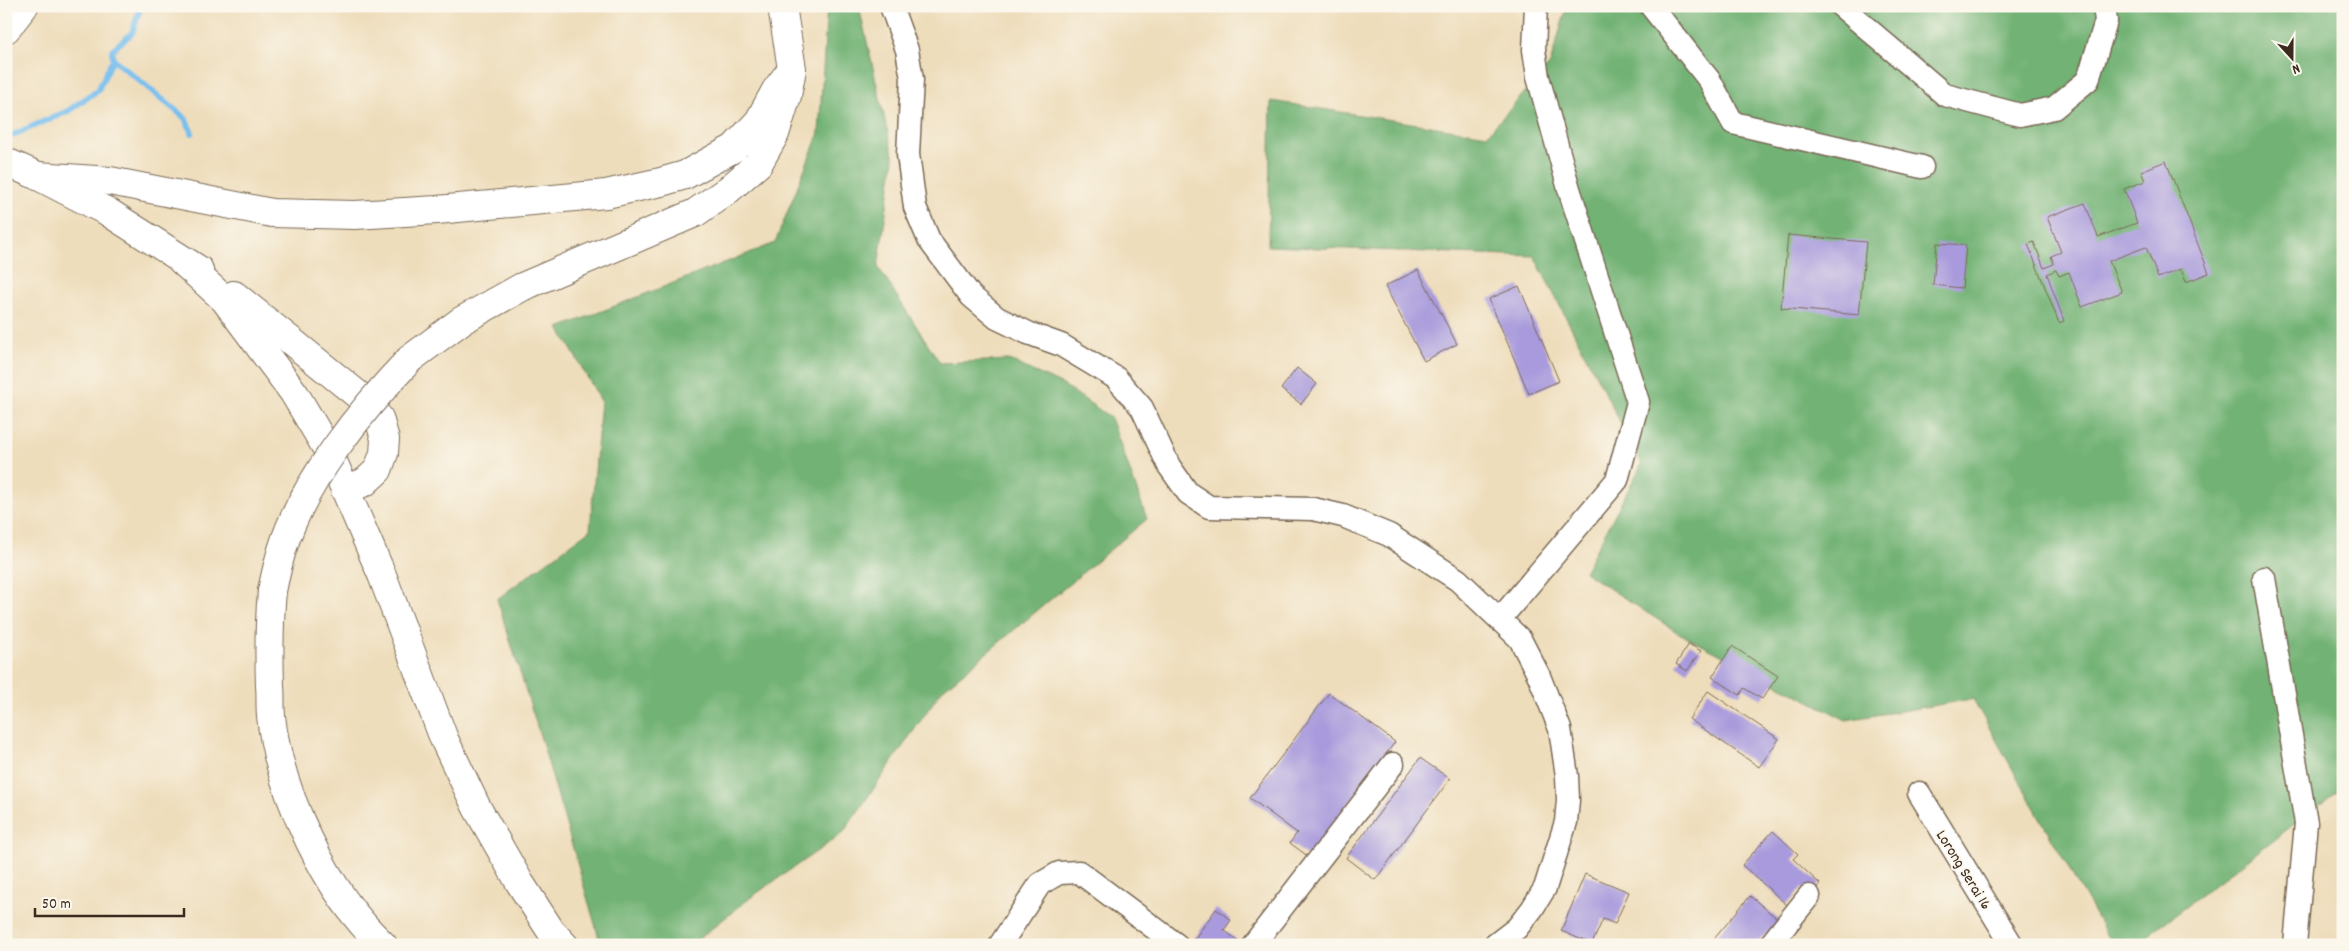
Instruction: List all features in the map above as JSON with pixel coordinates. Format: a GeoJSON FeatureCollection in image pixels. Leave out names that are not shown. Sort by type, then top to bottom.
{"type":"FeatureCollection","features":[{"type":"Feature","properties":{"kind":"main road"},"geometry":{"type":"LineString","coordinates":[[6,29],[24,6]]}},
{"type":"Feature","properties":{"kind":"main road"},"geometry":{"type":"LineString","coordinates":[[384,945],[355,915],[336,887],[305,832],[294,807],[271,716],[269,628],[272,591],[282,548],[319,472],[376,394],[410,359],[461,321],[522,287],[695,214],[728,190],[758,164],[775,134],[788,96],[792,69],[782,6]]}},
{"type":"Feature","properties":{"kind":"main road"},"geometry":{"type":"LineString","coordinates":[[38,176],[110,181],[180,196],[272,212],[355,214],[437,210],[606,194],[685,175],[734,148],[759,121],[776,90],[792,69]]}},
{"type":"Feature","properties":{"kind":"main road"},"geometry":{"type":"LineString","coordinates":[[6,162],[38,176],[108,212],[182,261],[214,278],[358,395],[379,418],[383,431],[384,445],[378,470],[365,482],[345,490]]}},
{"type":"Feature","properties":{"kind":"main road"},"geometry":{"type":"LineString","coordinates":[[182,261],[225,300],[294,392],[329,452],[382,575],[444,739],[478,808],[520,884],[551,931],[564,945]]}},
{"type":"Feature","properties":{"kind":"street"},"geometry":{"type":"LineString","coordinates":[[891,6],[907,50],[912,79],[908,154],[915,207],[929,240],[971,296],[997,318],[1028,333],[1061,345],[1116,378],[1142,408],[1169,466],[1188,493],[1210,507],[1313,508],[1344,516],[1388,535],[1458,580],[1520,639],[1539,676],[1560,729],[1567,776],[1568,800],[1566,822],[1545,888],[1532,910],[1517,928],[1495,945]]}},
{"type":"Feature","properties":{"kind":"street"},"geometry":{"type":"LineString","coordinates":[[1500,619],[1617,480],[1638,402],[1570,189],[1538,77],[1534,50],[1536,6]]}},
{"type":"Feature","properties":{"kind":"street"},"geometry":{"type":"LineString","coordinates":[[1651,6],[1710,81],[1733,123],[1922,168]]}},
{"type":"Feature","properties":{"kind":"street"},"geometry":{"type":"LineString","coordinates":[[1841,6],[1945,95],[2020,115],[2054,108],[2088,80],[2106,21],[2104,6]]}},
{"type":"Feature","properties":{"kind":"street"},"geometry":{"type":"LineString","coordinates":[[2264,578],[2306,823],[2295,945]]}},
{"type":"Feature","properties":{"kind":"street"},"geometry":{"type":"LineString","coordinates":[[1253,945],[1393,764]]}},
{"type":"Feature","properties":{"kind":"street","name":"Lorong Serai 16"},"geometry":{"type":"LineString","coordinates":[[1919,794],[2012,945]]}},
{"type":"Feature","properties":{"kind":"street"},"geometry":{"type":"LineString","coordinates":[[1000,945],[1040,884],[1059,873],[1079,872],[1177,945]]}},
{"type":"Feature","properties":{"kind":"street"},"geometry":{"type":"LineString","coordinates":[[1770,945],[1809,896]]}},
{"type":"Feature","properties":{"kind":"green space"},"geometry":{"type":"Polygon","coordinates":[[[827,6],[859,7],[894,159],[878,267],[940,363],[1009,360],[1065,386],[1111,418],[1147,519],[941,691],[843,833],[750,898],[691,945],[601,945],[543,745],[497,599],[590,530],[601,401],[559,328],[775,243],[819,133],[827,6]]]}},
{"type":"Feature","properties":{"kind":"green space"},"geometry":{"type":"Polygon","coordinates":[[[1567,6],[2343,6],[2343,787],[2135,945],[2112,945],[1973,699],[1846,720],[1677,632],[1584,572],[1642,464],[1534,256],[1268,246],[1271,101],[1487,135],[1550,64],[1567,6]]]}},
{"type":"Feature","properties":{"kind":"building"},"geometry":{"type":"Polygon","coordinates":[[[2166,161],[2209,273],[2186,282],[2181,269],[2158,278],[2146,247],[2109,261],[2122,292],[2082,307],[2069,272],[2059,276],[2056,270],[2047,274],[2064,321],[2059,323],[2028,244],[2034,242],[2044,268],[2054,264],[2051,256],[2061,252],[2047,217],[2085,203],[2098,237],[2137,223],[2124,189],[2145,181],[2141,171],[2166,161]]]}},
{"type":"Feature","properties":{"kind":"building"},"geometry":{"type":"Polygon","coordinates":[[[1788,235],[1866,242],[1859,315],[1781,308],[1788,235]]]}},
{"type":"Feature","properties":{"kind":"building"},"geometry":{"type":"Polygon","coordinates":[[[1937,243],[1966,245],[1962,288],[1933,285],[1937,243]]]}},
{"type":"Feature","properties":{"kind":"building"},"geometry":{"type":"Polygon","coordinates":[[[1418,270],[1457,344],[1424,361],[1385,286],[1418,270]]]}},
{"type":"Feature","properties":{"kind":"building"},"geometry":{"type":"Polygon","coordinates":[[[1519,286],[1559,381],[1529,394],[1489,299],[1519,286]]]}},
{"type":"Feature","properties":{"kind":"building"},"geometry":{"type":"Polygon","coordinates":[[[1297,368],[1317,384],[1301,404],[1281,389],[1297,368]]]}},
{"type":"Feature","properties":{"kind":"building"},"geometry":{"type":"Polygon","coordinates":[[[1689,644],[1701,651],[1687,671],[1676,664],[1689,644]]]}},
{"type":"Feature","properties":{"kind":"building"},"geometry":{"type":"Polygon","coordinates":[[[1732,646],[1778,676],[1762,699],[1744,688],[1740,695],[1712,677],[1732,646]]]}},
{"type":"Feature","properties":{"kind":"building"},"geometry":{"type":"Polygon","coordinates":[[[1708,691],[1779,739],[1759,767],[1689,719],[1708,691]]]}},
{"type":"Feature","properties":{"kind":"building"},"geometry":{"type":"Polygon","coordinates":[[[1329,693],[1395,742],[1309,857],[1290,843],[1297,833],[1250,798],[1329,693]]]}},
{"type":"Feature","properties":{"kind":"building"},"geometry":{"type":"Polygon","coordinates":[[[1420,758],[1450,779],[1375,880],[1346,858],[1420,758]]]}},
{"type":"Feature","properties":{"kind":"building"},"geometry":{"type":"Polygon","coordinates":[[[1773,831],[1798,854],[1793,859],[1820,884],[1811,895],[1802,888],[1787,905],[1742,865],[1773,831]]]}},
{"type":"Feature","properties":{"kind":"building"},"geometry":{"type":"Polygon","coordinates":[[[1585,874],[1629,892],[1615,924],[1603,919],[1592,944],[1561,931],[1585,874]]]}},
{"type":"Feature","properties":{"kind":"building"},"geometry":{"type":"Polygon","coordinates":[[[1750,896],[1784,924],[1762,937],[1755,945],[1709,945],[1750,896]]]}},
{"type":"Feature","properties":{"kind":"building"},"geometry":{"type":"Polygon","coordinates":[[[1216,909],[1231,920],[1224,930],[1237,940],[1234,945],[1195,945],[1192,942],[1216,909]]]}},
{"type":"Feature","properties":{"kind":"waterway"},"geometry":{"type":"LineString","coordinates":[[141,6],[132,33],[112,50],[113,59],[185,118],[192,133]]}},
{"type":"Feature","properties":{"kind":"waterway"},"geometry":{"type":"LineString","coordinates":[[6,138],[68,111],[98,90],[113,59]]}}]}
